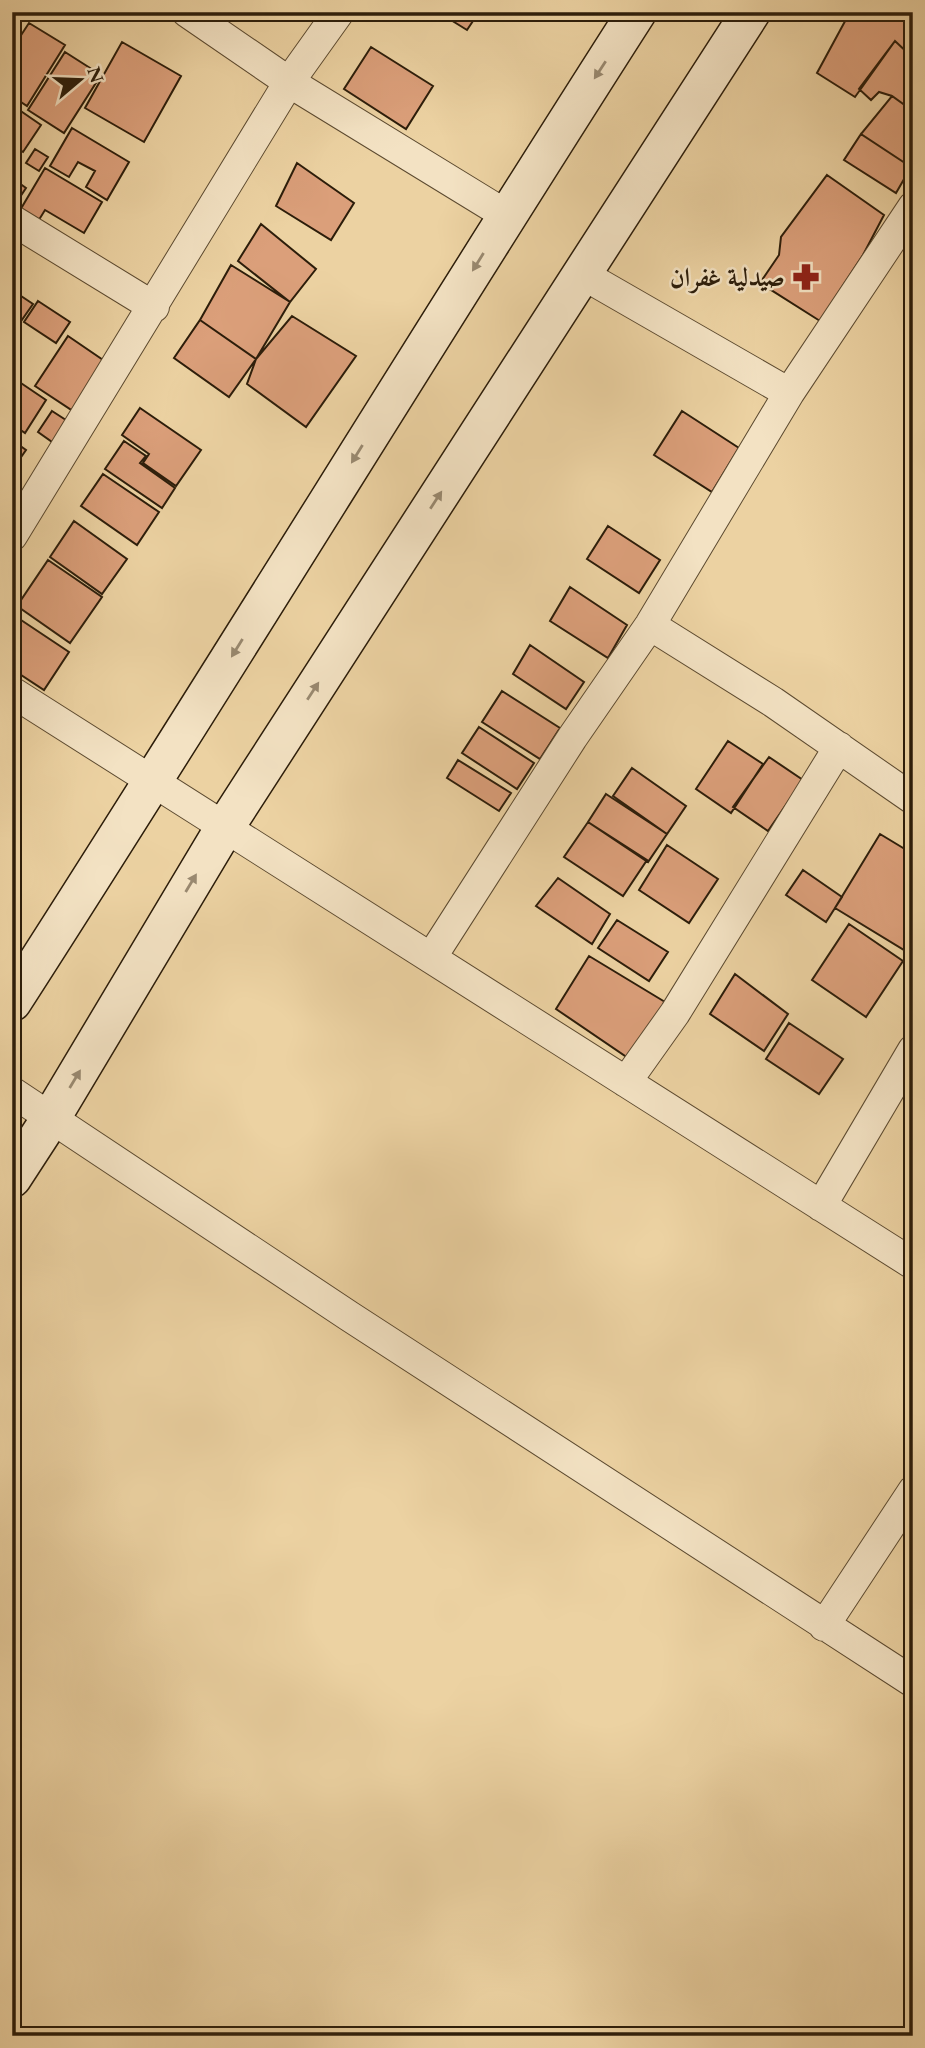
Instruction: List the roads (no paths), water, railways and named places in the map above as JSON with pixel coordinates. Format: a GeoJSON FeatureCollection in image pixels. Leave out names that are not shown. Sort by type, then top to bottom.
{"type":"FeatureCollection","features":[{"type":"Feature","properties":{"kind":"main road"},"geometry":{"type":"LineString","coordinates":[[12,1002],[636,12]]}},
{"type":"Feature","properties":{"kind":"main road"},"geometry":{"type":"LineString","coordinates":[[12,1178],[51,1118],[225,827],[751,12]]}},
{"type":"Feature","properties":{"kind":"street"},"geometry":{"type":"LineString","coordinates":[[187,12],[289,82],[506,215]]}},
{"type":"Feature","properties":{"kind":"street"},"geometry":{"type":"LineString","coordinates":[[12,536],[289,82],[339,12]]}},
{"type":"Feature","properties":{"kind":"street"},"geometry":{"type":"LineString","coordinates":[[431,958],[572,738],[650,625],[789,393],[913,207]]}},
{"type":"Feature","properties":{"kind":"street"},"geometry":{"type":"LineString","coordinates":[[12,219],[154,307]]}},
{"type":"Feature","properties":{"kind":"street"},"geometry":{"type":"LineString","coordinates":[[582,274],[789,393]]}},
{"type":"Feature","properties":{"kind":"street"},"geometry":{"type":"LineString","coordinates":[[650,625],[773,702],[913,799]]}},
{"type":"Feature","properties":{"kind":"street"},"geometry":{"type":"LineString","coordinates":[[12,692],[913,1264]]}},
{"type":"Feature","properties":{"kind":"street"},"geometry":{"type":"LineString","coordinates":[[626,1082],[675,1013],[839,747]]}},
{"type":"Feature","properties":{"kind":"street"},"geometry":{"type":"LineString","coordinates":[[821,1206],[913,1050]]}},
{"type":"Feature","properties":{"kind":"street"},"geometry":{"type":"LineString","coordinates":[[12,1092],[349,1316],[913,1682]]}},
{"type":"Feature","properties":{"kind":"street"},"geometry":{"type":"LineString","coordinates":[[824,1626],[913,1490]]}},
{"type":"Feature","properties":{"kind":"place","name":"صيدلية غفران"},"geometry":{"type":"Point","coordinates":[806,277]}}]}
